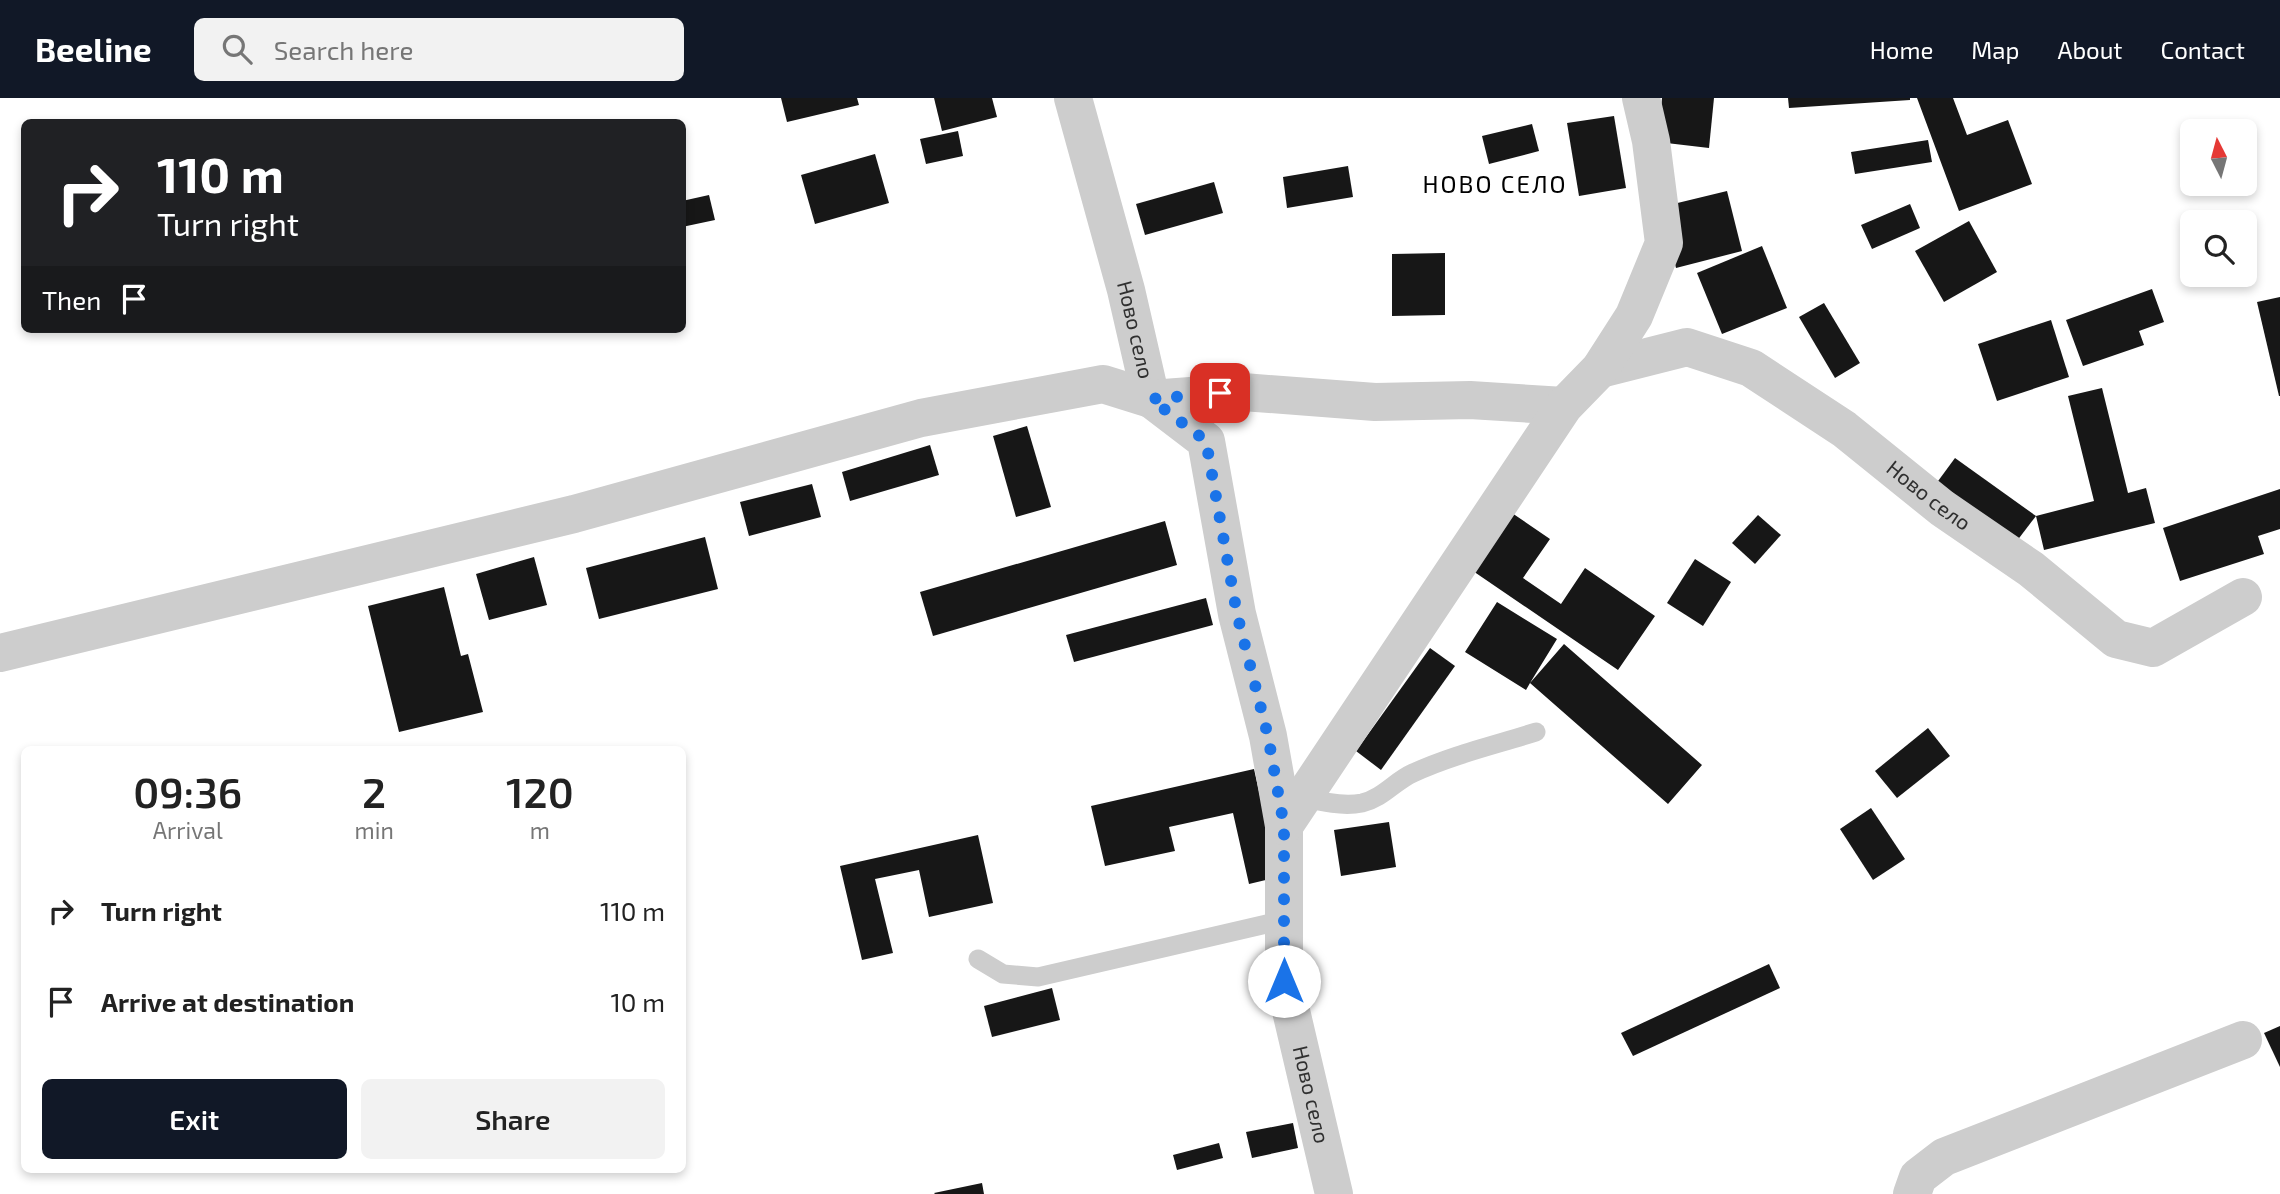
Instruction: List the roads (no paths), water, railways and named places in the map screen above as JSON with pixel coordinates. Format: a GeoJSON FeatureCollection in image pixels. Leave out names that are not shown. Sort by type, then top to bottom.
{"type":"FeatureCollection","features":[{"type":"Feature","properties":{"kind":"street","name":"Ново село"},"geometry":{"type":"LineString","coordinates":[[1073,98],[1126,290],[1151,399],[1206,441],[1237,614],[1268,736],[1294,812],[1284,920],[1284,981],[1334,1194]]}},
{"type":"Feature","properties":{"kind":"street"},"geometry":{"type":"LineString","coordinates":[[1294,812],[1563,406],[1600,369],[1634,316],[1664,243],[1651,141],[1641,98]]}},
{"type":"Feature","properties":{"kind":"street","name":"Ново село"},"geometry":{"type":"LineString","coordinates":[[1600,369],[1687,347],[1751,368],[1844,429],[1942,508],[2031,569],[2116,639],[2153,648],[2243,597]]}},
{"type":"Feature","properties":{"kind":"street"},"geometry":{"type":"LineString","coordinates":[[0,653],[574,514],[921,418],[1103,384],[1151,399],[1243,392],[1375,402],[1470,400],[1563,406]]}},
{"type":"Feature","properties":{"kind":"street"},"geometry":{"type":"LineString","coordinates":[[1912,1194],[1918,1177],[1944,1157],[2242,1040]]}},
{"type":"Feature","properties":{"kind":"lane"},"geometry":{"type":"LineString","coordinates":[[1294,812],[1326,803],[1362,803],[1383,793],[1410,774],[1536,732]]}},
{"type":"Feature","properties":{"kind":"lane"},"geometry":{"type":"LineString","coordinates":[[978,959],[1003,974],[1038,977],[1284,920]]}},
{"type":"Feature","properties":{"kind":"district","name":"НОВО СЕЛО"},"geometry":{"type":"Point","coordinates":[1495,185]}}]}
